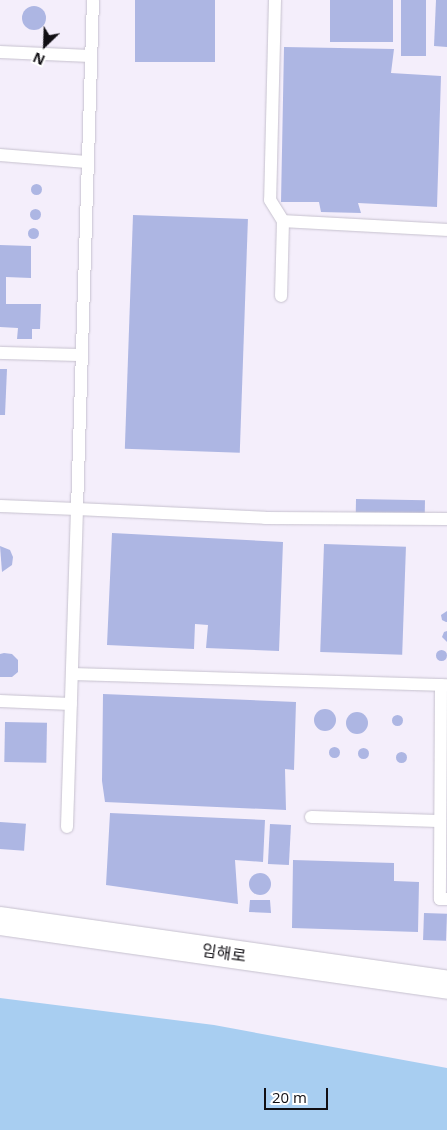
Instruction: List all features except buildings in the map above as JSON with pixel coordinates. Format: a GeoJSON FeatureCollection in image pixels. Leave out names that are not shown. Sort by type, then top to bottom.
{"type":"FeatureCollection","features":[{"type":"Feature","properties":{"kind":"street","name":"임해로"},"geometry":{"type":"LineString","coordinates":[[0,921],[447,985]]}},
{"type":"Feature","properties":{"kind":"lane"},"geometry":{"type":"LineString","coordinates":[[68,827],[92,0]]}},
{"type":"Feature","properties":{"kind":"lane"},"geometry":{"type":"LineString","coordinates":[[275,0],[270,200],[283,220],[281,296]]}},
{"type":"Feature","properties":{"kind":"lane"},"geometry":{"type":"LineString","coordinates":[[0,52],[90,56]]}},
{"type":"Feature","properties":{"kind":"lane"},"geometry":{"type":"LineString","coordinates":[[0,155],[87,162]]}},
{"type":"Feature","properties":{"kind":"lane"},"geometry":{"type":"LineString","coordinates":[[283,220],[447,230]]}},
{"type":"Feature","properties":{"kind":"lane"},"geometry":{"type":"LineString","coordinates":[[0,353],[82,355]]}},
{"type":"Feature","properties":{"kind":"lane"},"geometry":{"type":"LineString","coordinates":[[0,506],[265,518],[447,519]]}},
{"type":"Feature","properties":{"kind":"lane"},"geometry":{"type":"LineString","coordinates":[[72,674],[444,685],[440,899],[447,899]]}},
{"type":"Feature","properties":{"kind":"lane"},"geometry":{"type":"LineString","coordinates":[[0,701],[71,704]]}},
{"type":"Feature","properties":{"kind":"lane"},"geometry":{"type":"LineString","coordinates":[[311,817],[440,821]]}},
{"type":"Feature","properties":{"kind":"water"},"geometry":{"type":"Polygon","coordinates":[[[0,998],[214,1025],[447,1068],[447,1130],[0,1130],[0,998]]]}}]}
